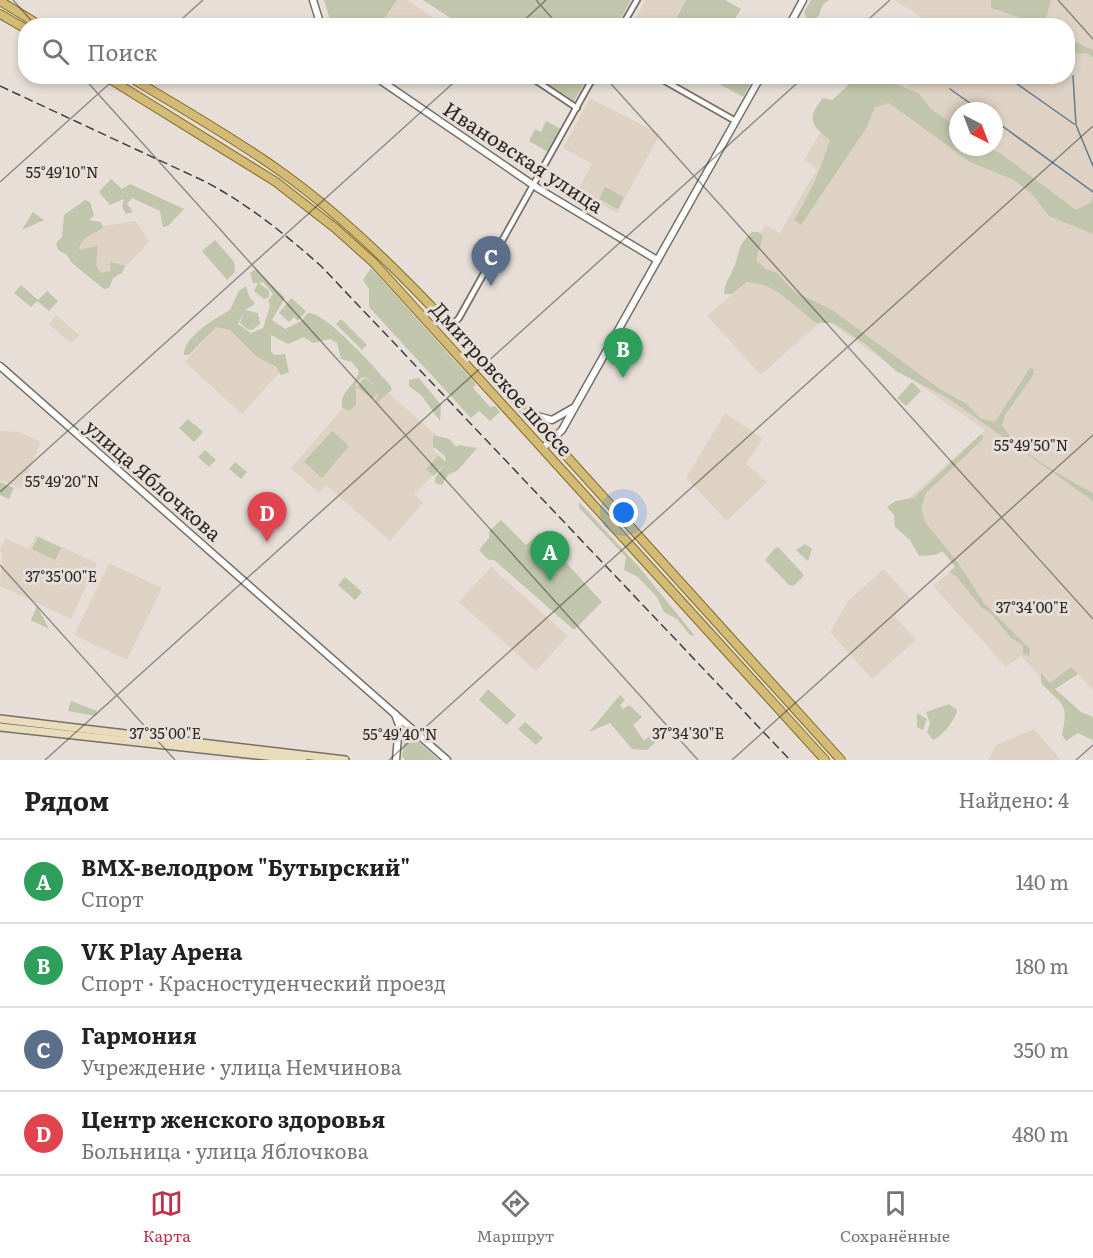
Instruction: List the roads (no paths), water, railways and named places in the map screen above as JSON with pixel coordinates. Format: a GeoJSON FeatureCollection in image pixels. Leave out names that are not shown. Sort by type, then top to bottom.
{"type":"FeatureCollection","features":[{"type":"Feature","properties":{"kind":"main road"},"geometry":{"type":"LineString","coordinates":[[0,1],[28,18]]}},
{"type":"Feature","properties":{"kind":"main road"},"geometry":{"type":"LineString","coordinates":[[0,14],[18,24]]}},
{"type":"Feature","properties":{"kind":"main road","name":"Дмитровское шоссе"},"geometry":{"type":"LineString","coordinates":[[118,84],[239,157],[335,228],[395,284],[825,760]]}},
{"type":"Feature","properties":{"kind":"main road","name":"Дмитровское шоссе"},"geometry":{"type":"LineString","coordinates":[[141,84],[256,154],[313,196],[382,255],[450,327],[841,760]]}},
{"type":"Feature","properties":{"kind":"main road"},"geometry":{"type":"LineString","coordinates":[[0,719],[345,760]]}},
{"type":"Feature","properties":{"kind":"main road"},"geometry":{"type":"LineString","coordinates":[[0,728],[303,760]]}},
{"type":"Feature","properties":{"kind":"street"},"geometry":{"type":"LineString","coordinates":[[313,0],[319,18]]}},
{"type":"Feature","properties":{"kind":"street"},"geometry":{"type":"LineString","coordinates":[[627,18],[637,0]]}},
{"type":"Feature","properties":{"kind":"street"},"geometry":{"type":"LineString","coordinates":[[793,18],[803,0]]}},
{"type":"Feature","properties":{"kind":"street","name":"Ивановская улица"},"geometry":{"type":"LineString","coordinates":[[386,84],[534,186],[657,260]]}},
{"type":"Feature","properties":{"kind":"street"},"geometry":{"type":"LineString","coordinates":[[541,84],[577,108]]}},
{"type":"Feature","properties":{"kind":"street"},"geometry":{"type":"LineString","coordinates":[[450,327],[459,318],[590,84]]}},
{"type":"Feature","properties":{"kind":"street"},"geometry":{"type":"LineString","coordinates":[[670,84],[732,119]]}},
{"type":"Feature","properties":{"kind":"street"},"geometry":{"type":"LineString","coordinates":[[544,447],[562,430],[756,84]]}},
{"type":"Feature","properties":{"kind":"street","name":"улица Яблочкова"},"geometry":{"type":"LineString","coordinates":[[0,366],[447,760]]}},
{"type":"Feature","properties":{"kind":"street"},"geometry":{"type":"LineString","coordinates":[[528,414],[552,420],[576,406]]}},
{"type":"Feature","properties":{"kind":"street"},"geometry":{"type":"LineString","coordinates":[[393,711],[399,725],[396,760]]}},
{"type":"Feature","properties":{"kind":"street"},"geometry":{"type":"LineString","coordinates":[[399,739],[405,731],[416,732]]}},
{"type":"Feature","properties":{"kind":"waterway"},"geometry":{"type":"LineString","coordinates":[[1017,84],[1074,124]]}},
{"type":"Feature","properties":{"kind":"waterway"},"geometry":{"type":"LineString","coordinates":[[1073,84],[1076,125],[1093,166]]}},
{"type":"Feature","properties":{"kind":"waterway"},"geometry":{"type":"LineString","coordinates":[[950,89],[968,102]]}},
{"type":"Feature","properties":{"kind":"waterway"},"geometry":{"type":"LineString","coordinates":[[1003,127],[1093,192]]}},
{"type":"Feature","properties":{"kind":"railway"},"geometry":{"type":"LineString","coordinates":[[0,86],[206,182],[252,210],[307,254],[321,266],[790,760]]}},
{"type":"Feature","properties":{"kind":"place","name":"Гармония"},"geometry":{"type":"Point","coordinates":[491,286]}},
{"type":"Feature","properties":{"kind":"place","name":"VK Play Арена"},"geometry":{"type":"Point","coordinates":[623,378]}},
{"type":"Feature","properties":{"kind":"place","name":"Центр женского здоровья"},"geometry":{"type":"Point","coordinates":[267,542]}},
{"type":"Feature","properties":{"kind":"place","name":"BMX-велодром \"Бутырский\""},"geometry":{"type":"Point","coordinates":[550,581]}}]}
